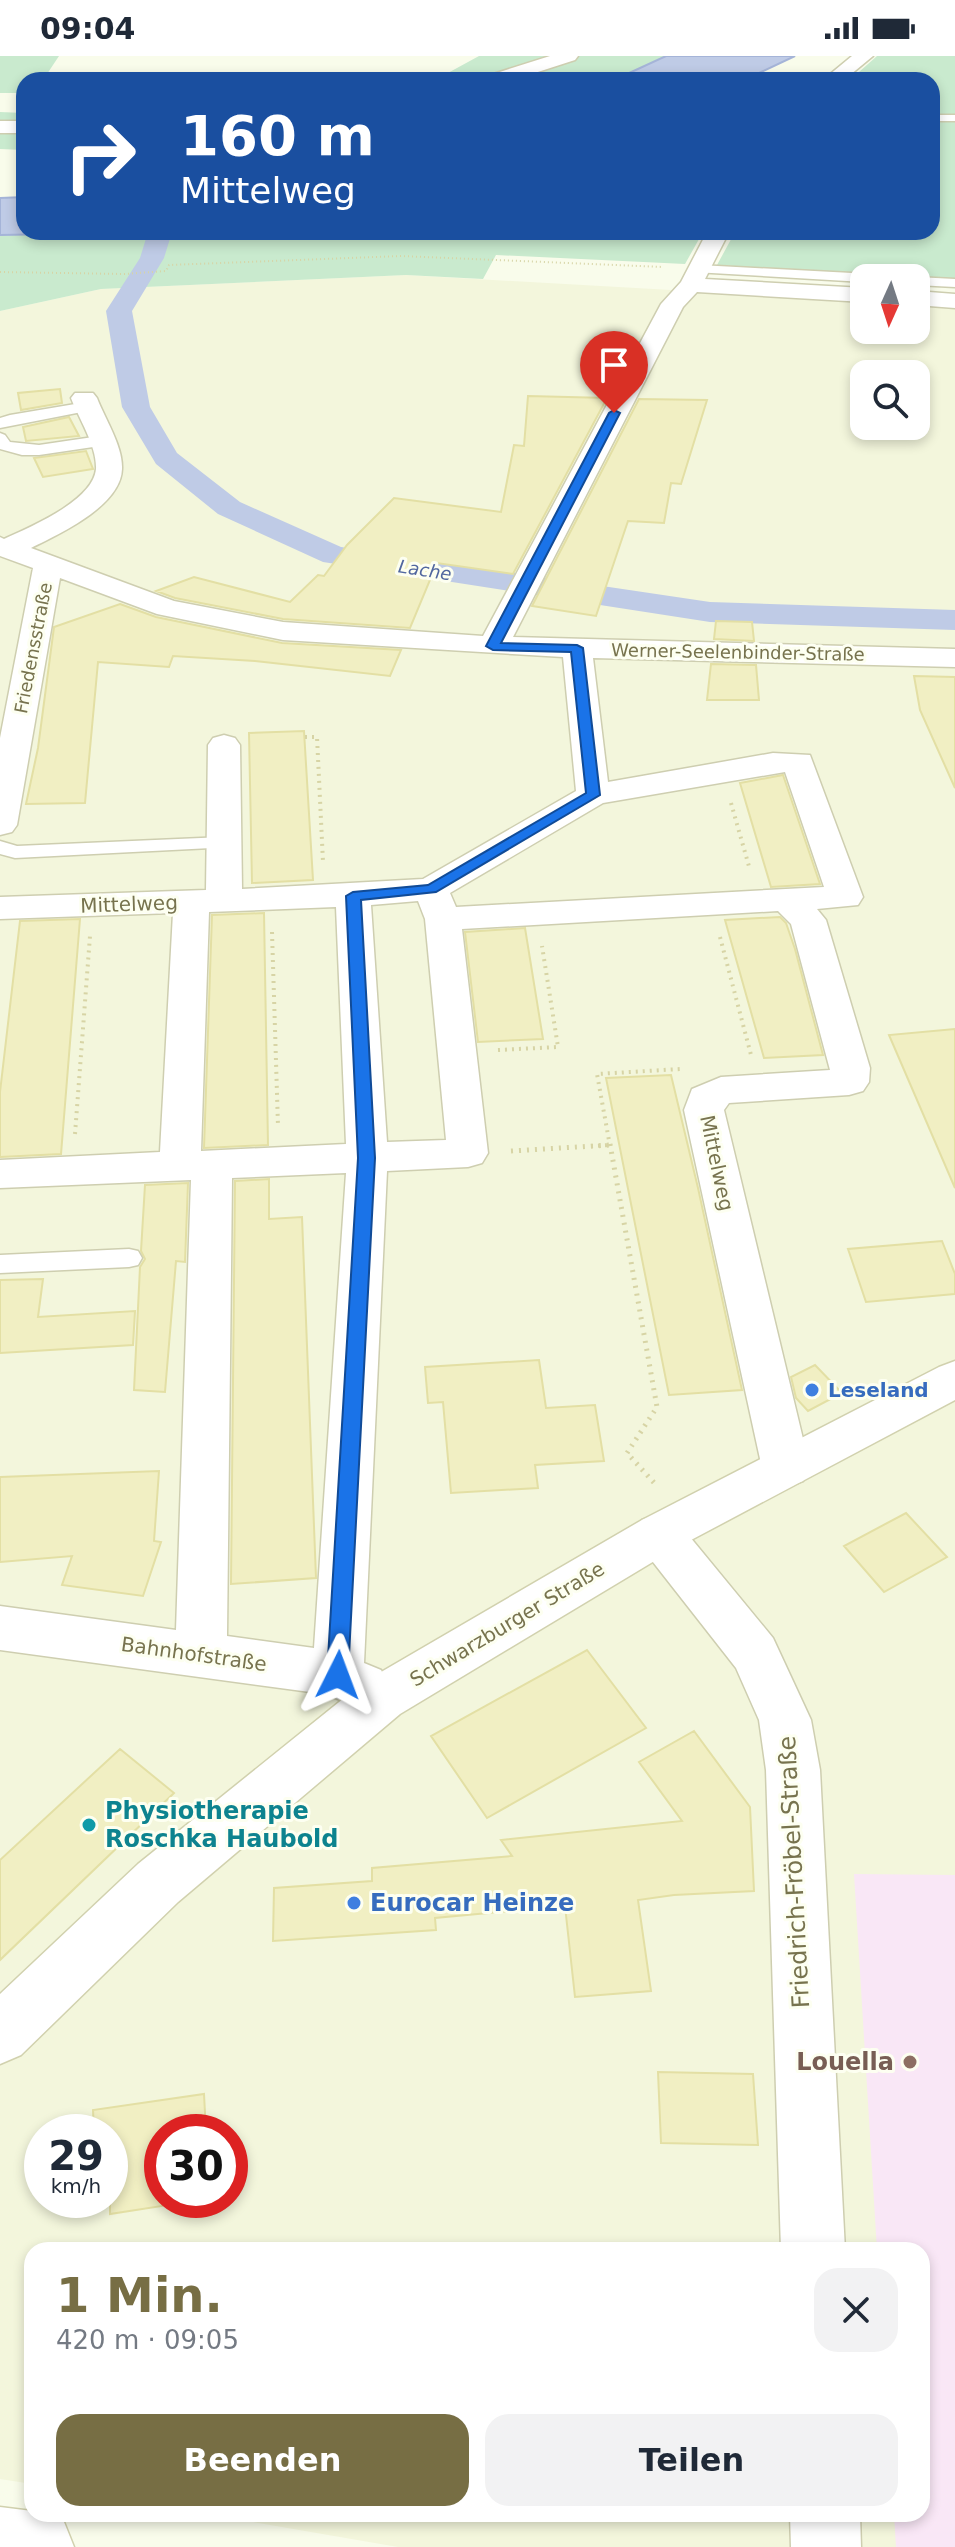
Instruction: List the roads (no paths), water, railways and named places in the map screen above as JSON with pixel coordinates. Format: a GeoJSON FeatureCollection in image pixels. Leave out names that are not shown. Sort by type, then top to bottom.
{"type":"FeatureCollection","features":[{"type":"Feature","properties":{"kind":"street"},"geometry":{"type":"LineString","coordinates":[[519,72],[569,56]]}},
{"type":"Feature","properties":{"kind":"street"},"geometry":{"type":"LineString","coordinates":[[843,72],[864,56]]}},
{"type":"Feature","properties":{"kind":"street"},"geometry":{"type":"LineString","coordinates":[[493,646],[673,304],[695,277],[714,240]]}},
{"type":"Feature","properties":{"kind":"street"},"geometry":{"type":"LineString","coordinates":[[695,277],[850,294]]}},
{"type":"Feature","properties":{"kind":"street"},"geometry":{"type":"LineString","coordinates":[[930,299],[955,301]]}},
{"type":"Feature","properties":{"kind":"street","name":"Werner-Seelenbinder-Straße"},"geometry":{"type":"LineString","coordinates":[[4,547],[74,513],[104,485],[108,465],[86,403]]}},
{"type":"Feature","properties":{"kind":"street","name":"Werner-Seelenbinder-Straße"},"geometry":{"type":"LineString","coordinates":[[4,547],[167,608],[283,631],[493,646],[955,658]]}},
{"type":"Feature","properties":{"kind":"street","name":"Friedensstraße"},"geometry":{"type":"LineString","coordinates":[[0,825],[48,566]]}},
{"type":"Feature","properties":{"kind":"street"},"geometry":{"type":"LineString","coordinates":[[577,648],[593,795]]}},
{"type":"Feature","properties":{"kind":"street"},"geometry":{"type":"LineString","coordinates":[[201,1655],[196,1165],[208,901],[224,843],[224,745]]}},
{"type":"Feature","properties":{"kind":"street","name":"Mittelweg"},"geometry":{"type":"LineString","coordinates":[[0,908],[334,897],[536,914],[845,897],[798,762],[593,795],[437,904]]}},
{"type":"Feature","properties":{"kind":"street"},"geometry":{"type":"LineString","coordinates":[[334,897],[367,1158],[360,1686]]}},
{"type":"Feature","properties":{"kind":"street","name":"Mittelweg"},"geometry":{"type":"LineString","coordinates":[[773,901],[808,920],[850,1068],[849,1082],[721,1090],[706,1098],[704,1110],[786,1468]]}},
{"type":"Feature","properties":{"kind":"street"},"geometry":{"type":"LineString","coordinates":[[0,1174],[468,1153],[437,904]]}},
{"type":"Feature","properties":{"kind":"street","name":"Schwarzburger Straße"},"geometry":{"type":"LineString","coordinates":[[0,2034],[360,1686],[955,1379]]}},
{"type":"Feature","properties":{"kind":"street","name":"Friedrich-Fröbel-Straße"},"geometry":{"type":"LineString","coordinates":[[674,1526],[755,1654],[785,1720],[793,1770],[813,2242]]}},
{"type":"Feature","properties":{"kind":"street","name":"Bahnhofstraße"},"geometry":{"type":"LineString","coordinates":[[0,1628],[201,1655],[360,1686]]}},
{"type":"Feature","properties":{"kind":"street"},"geometry":{"type":"LineString","coordinates":[[825,2522],[826,2547]]}},
{"type":"Feature","properties":{"kind":"street"},"geometry":{"type":"LineString","coordinates":[[0,2542],[39,2547]]}},
{"type":"Feature","properties":{"kind":"lane"},"geometry":{"type":"LineString","coordinates":[[695,277],[850,278]]}},
{"type":"Feature","properties":{"kind":"lane"},"geometry":{"type":"LineString","coordinates":[[930,282],[955,283]]}},
{"type":"Feature","properties":{"kind":"lane"},"geometry":{"type":"LineString","coordinates":[[0,423],[86,403]]}},
{"type":"Feature","properties":{"kind":"lane"},"geometry":{"type":"LineString","coordinates":[[0,438],[4,445],[22,450],[100,441]]}},
{"type":"Feature","properties":{"kind":"lane"},"geometry":{"type":"LineString","coordinates":[[0,847],[15,852],[224,843]]}},
{"type":"Feature","properties":{"kind":"lane"},"geometry":{"type":"LineString","coordinates":[[0,1264],[129,1258]]}},
{"type":"Feature","properties":{"kind":"water"},"geometry":{"type":"Polygon","coordinates":[[[666,56],[795,56],[761,72],[631,72],[666,56]]]}},
{"type":"Feature","properties":{"kind":"water"},"geometry":{"type":"Polygon","coordinates":[[[16,197],[16,235],[0,235],[0,198],[16,197]]]}},
{"type":"Feature","properties":{"kind":"waterway","name":"Lache"},"geometry":{"type":"LineString","coordinates":[[158,240],[152,258],[119,311],[136,407],[166,458],[229,508],[334,555],[710,612],[955,620]]}},
{"type":"Feature","properties":{"kind":"place","name":"Leseland"},"geometry":{"type":"Point","coordinates":[812,1390]}},
{"type":"Feature","properties":{"kind":"place","name":"Physiotherapie Roschka Haubold"},"geometry":{"type":"Point","coordinates":[89,1825]}},
{"type":"Feature","properties":{"kind":"place","name":"Eurocar Heinze"},"geometry":{"type":"Point","coordinates":[354,1903]}},
{"type":"Feature","properties":{"kind":"place","name":"Louella"},"geometry":{"type":"Point","coordinates":[910,2062]}}]}
